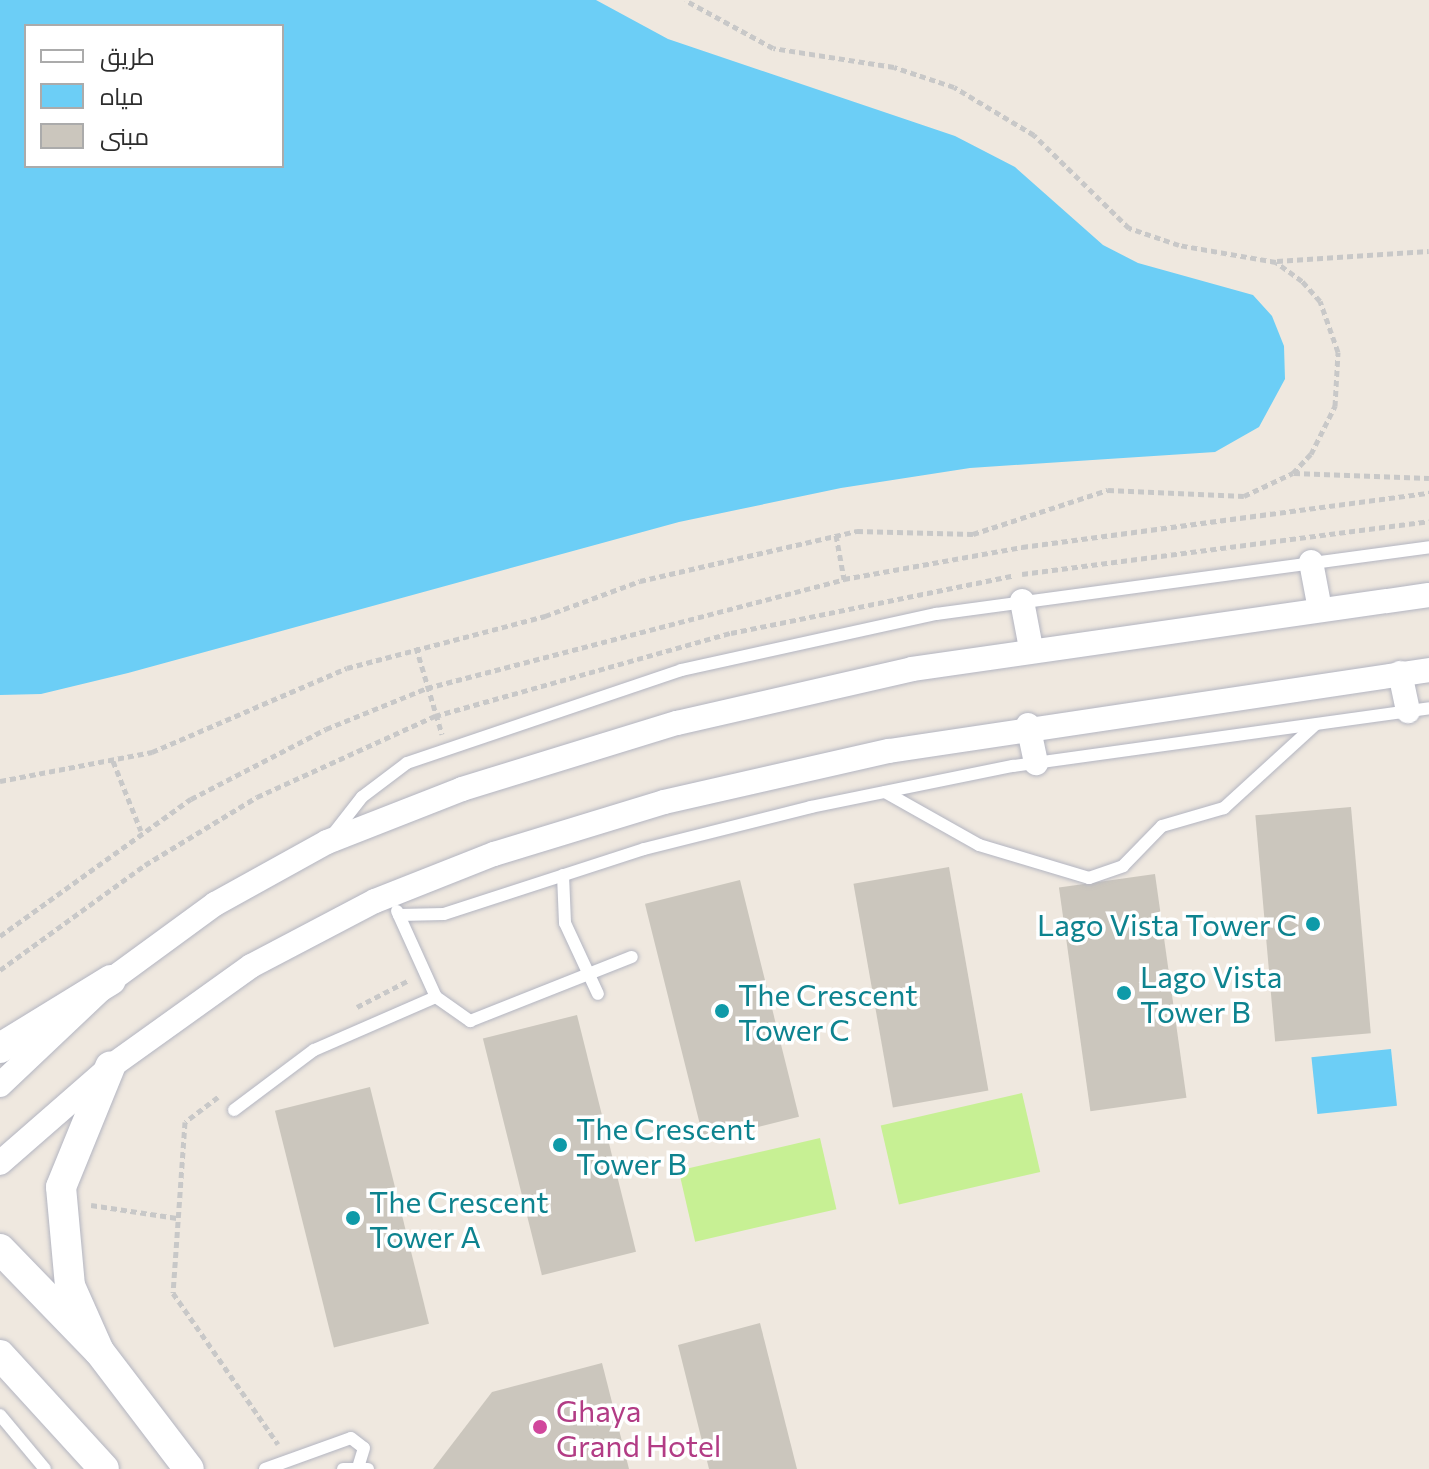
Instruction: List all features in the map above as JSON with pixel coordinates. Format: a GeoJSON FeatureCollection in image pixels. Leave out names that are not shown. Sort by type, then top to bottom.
{"type":"FeatureCollection","features":[{"type":"Feature","properties":{"kind":"street"},"geometry":{"type":"LineString","coordinates":[[1311,562],[1320,609]]}},
{"type":"Feature","properties":{"kind":"street"},"geometry":{"type":"LineString","coordinates":[[0,1048],[111,980],[215,904],[327,842],[462,789],[677,723],[1031,648],[1429,595]]}},
{"type":"Feature","properties":{"kind":"street"},"geometry":{"type":"LineString","coordinates":[[1022,601],[1031,648]]}},
{"type":"Feature","properties":{"kind":"street"},"geometry":{"type":"LineString","coordinates":[[0,1163],[110,1067],[251,966],[394,905],[664,802],[1028,725],[1429,670]]}},
{"type":"Feature","properties":{"kind":"street"},"geometry":{"type":"LineString","coordinates":[[1400,673],[1418,710]]}},
{"type":"Feature","properties":{"kind":"street"},"geometry":{"type":"LineString","coordinates":[[1028,725],[1036,763]]}},
{"type":"Feature","properties":{"kind":"street"},"geometry":{"type":"LineString","coordinates":[[0,1085],[111,980]]}},
{"type":"Feature","properties":{"kind":"street"},"geometry":{"type":"LineString","coordinates":[[99,1351],[70,1286],[61,1187],[110,1067]]}},
{"type":"Feature","properties":{"kind":"street"},"geometry":{"type":"LineString","coordinates":[[0,1249],[99,1351],[189,1469]]}},
{"type":"Feature","properties":{"kind":"street"},"geometry":{"type":"LineString","coordinates":[[0,1355],[104,1469]]}},
{"type":"Feature","properties":{"kind":"lane"},"geometry":{"type":"LineString","coordinates":[[327,842],[383,778],[448,749],[681,670],[1022,601],[1429,547]]}},
{"type":"Feature","properties":{"kind":"lane"},"geometry":{"type":"LineString","coordinates":[[394,905],[444,914],[727,826],[1036,763],[1418,710]]}},
{"type":"Feature","properties":{"kind":"lane"},"geometry":{"type":"LineString","coordinates":[[885,792],[979,845],[1089,878],[1123,866],[1162,826],[1224,808],[1316,724]]}},
{"type":"Feature","properties":{"kind":"lane"},"geometry":{"type":"LineString","coordinates":[[563,875],[565,923],[598,994]]}},
{"type":"Feature","properties":{"kind":"lane"},"geometry":{"type":"LineString","coordinates":[[394,905],[436,997],[470,1021],[632,957]]}},
{"type":"Feature","properties":{"kind":"lane"},"geometry":{"type":"LineString","coordinates":[[234,1110],[314,1050],[436,997]]}},
{"type":"Feature","properties":{"kind":"lane"},"geometry":{"type":"LineString","coordinates":[[0,1415],[45,1469]]}},
{"type":"Feature","properties":{"kind":"lane"},"geometry":{"type":"LineString","coordinates":[[265,1469],[351,1438],[364,1448],[363,1467],[343,1469]]}},
{"type":"Feature","properties":{"kind":"path"},"geometry":{"type":"LineString","coordinates":[[685,0],[773,48],[894,67],[954,87],[1034,135],[1129,228],[1179,245],[1276,262],[1429,251]]}},
{"type":"Feature","properties":{"kind":"path"},"geometry":{"type":"LineString","coordinates":[[1276,262],[1320,301],[1338,352],[1330,418],[1293,473]]}},
{"type":"Feature","properties":{"kind":"path"},"geometry":{"type":"LineString","coordinates":[[0,781],[113,761],[196,736],[313,680],[416,647],[836,535],[973,534],[1084,494],[1132,489],[1217,500],[1293,473],[1429,478]]}},
{"type":"Feature","properties":{"kind":"path"},"geometry":{"type":"LineString","coordinates":[[836,535],[844,579]]}},
{"type":"Feature","properties":{"kind":"path"},"geometry":{"type":"LineString","coordinates":[[416,647],[448,749]]}},
{"type":"Feature","properties":{"kind":"path"},"geometry":{"type":"LineString","coordinates":[[113,761],[141,831]]}},
{"type":"Feature","properties":{"kind":"path"},"geometry":{"type":"LineString","coordinates":[[352,1009],[410,980],[405,967]]}},
{"type":"Feature","properties":{"kind":"path"},"geometry":{"type":"LineString","coordinates":[[228,1089],[185,1122],[173,1293],[288,1462]]}},
{"type":"Feature","properties":{"kind":"green space"},"geometry":{"type":"Polygon","coordinates":[[[1022,1093],[1040,1172],[899,1205],[881,1126],[1022,1093]]]}},
{"type":"Feature","properties":{"kind":"green space"},"geometry":{"type":"Polygon","coordinates":[[[820,1138],[836,1209],[695,1242],[679,1171],[820,1138]]]}},
{"type":"Feature","properties":{"kind":"water"},"geometry":{"type":"Polygon","coordinates":[[[0,0],[596,0],[668,39],[955,136],[1015,167],[1103,245],[1138,263],[1253,295],[1272,316],[1284,346],[1285,379],[1259,427],[1215,452],[970,468],[841,488],[679,522],[41,694],[0,695],[0,0]]]}},
{"type":"Feature","properties":{"kind":"water"},"geometry":{"type":"Polygon","coordinates":[[[1391,1049],[1397,1106],[1317,1114],[1311,1057],[1391,1049]]]}},
{"type":"Feature","properties":{"kind":"building","name":"Lago Vista Tower C"},"geometry":{"type":"Polygon","coordinates":[[[1351,807],[1371,1033],[1275,1042],[1255,815],[1351,807]]]}},
{"type":"Feature","properties":{"kind":"building"},"geometry":{"type":"Polygon","coordinates":[[[949,867],[988,1091],[893,1107],[853,884],[949,867]]]}},
{"type":"Feature","properties":{"kind":"building","name":"Lago Vista Tower B"},"geometry":{"type":"Polygon","coordinates":[[[1155,874],[1186,1098],[1090,1111],[1059,887],[1155,874]]]}},
{"type":"Feature","properties":{"kind":"building","name":"The Crescent Tower C"},"geometry":{"type":"Polygon","coordinates":[[[740,880],[799,1117],[704,1140],[645,904],[740,880]]]}},
{"type":"Feature","properties":{"kind":"building","name":"The Crescent Tower B"},"geometry":{"type":"Polygon","coordinates":[[[577,1015],[636,1252],[542,1275],[483,1038],[577,1015]]]}},
{"type":"Feature","properties":{"kind":"building","name":"The Crescent Tower A"},"geometry":{"type":"Polygon","coordinates":[[[370,1087],[429,1324],[334,1347],[275,1111],[370,1087]]]}},
{"type":"Feature","properties":{"kind":"building"},"geometry":{"type":"Polygon","coordinates":[[[760,1323],[797,1469],[709,1469],[678,1345],[760,1323]]]}},
{"type":"Feature","properties":{"kind":"building","name":"Ghaya Grand Hotel"},"geometry":{"type":"Polygon","coordinates":[[[602,1363],[629,1469],[433,1469],[492,1392],[602,1363]]]}},
{"type":"Feature","properties":{"kind":"place","name":"Lago Vista Tower C"},"geometry":{"type":"Point","coordinates":[1313,924]}},
{"type":"Feature","properties":{"kind":"place","name":"Lago Vista Tower B"},"geometry":{"type":"Point","coordinates":[1124,993]}},
{"type":"Feature","properties":{"kind":"place","name":"The Crescent Tower C"},"geometry":{"type":"Point","coordinates":[722,1011]}},
{"type":"Feature","properties":{"kind":"place","name":"The Crescent Tower B"},"geometry":{"type":"Point","coordinates":[560,1145]}},
{"type":"Feature","properties":{"kind":"place","name":"The Crescent Tower A"},"geometry":{"type":"Point","coordinates":[353,1218]}},
{"type":"Feature","properties":{"kind":"place","name":"Ghaya Grand Hotel"},"geometry":{"type":"Point","coordinates":[540,1427]}}]}
